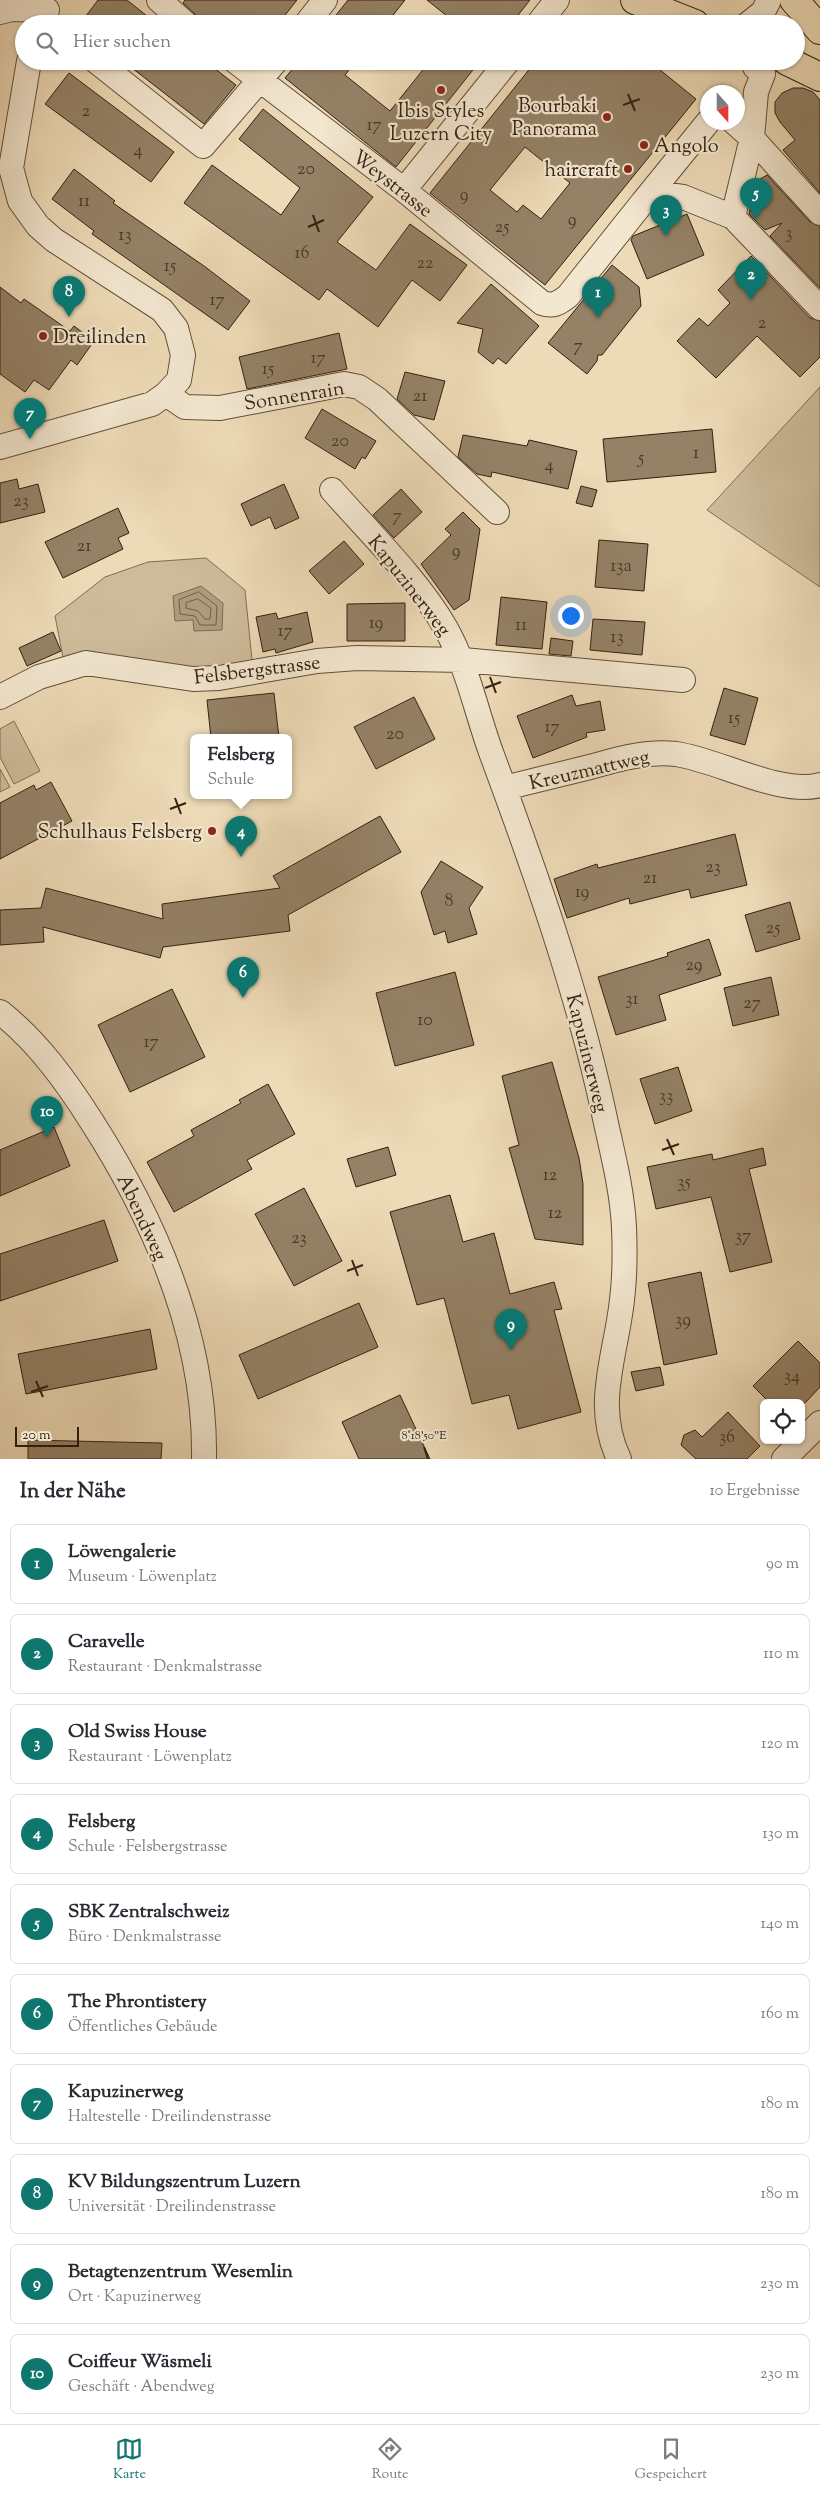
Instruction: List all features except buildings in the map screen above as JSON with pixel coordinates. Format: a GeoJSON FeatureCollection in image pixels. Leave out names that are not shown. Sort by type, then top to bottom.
{"type":"FeatureCollection","features":[{"type":"Feature","properties":{"kind":"main road"},"geometry":{"type":"LineString","coordinates":[[635,0],[677,15]]}},
{"type":"Feature","properties":{"kind":"main road"},"geometry":{"type":"LineString","coordinates":[[794,0],[820,30]]}},
{"type":"Feature","properties":{"kind":"main road"},"geometry":{"type":"LineString","coordinates":[[805,70],[820,77]]}},
{"type":"Feature","properties":{"kind":"street"},"geometry":{"type":"LineString","coordinates":[[159,0],[176,15]]}},
{"type":"Feature","properties":{"kind":"street"},"geometry":{"type":"LineString","coordinates":[[313,15],[325,0]]}},
{"type":"Feature","properties":{"kind":"street"},"geometry":{"type":"LineString","coordinates":[[545,15],[557,0]]}},
{"type":"Feature","properties":{"kind":"street"},"geometry":{"type":"LineString","coordinates":[[760,15],[764,12],[769,0]]}},
{"type":"Feature","properties":{"kind":"street"},"geometry":{"type":"LineString","coordinates":[[0,12],[12,9],[50,8]]}},
{"type":"Feature","properties":{"kind":"street"},"geometry":{"type":"LineString","coordinates":[[0,447],[152,404],[166,394],[178,380],[182,355],[176,328],[162,310],[54,240],[38,226],[16,191],[11,168],[27,70]]}},
{"type":"Feature","properties":{"kind":"street"},"geometry":{"type":"LineString","coordinates":[[107,70],[202,146],[269,70]]}},
{"type":"Feature","properties":{"kind":"street","name":"Weystrasse"},"geometry":{"type":"LineString","coordinates":[[247,70],[404,190],[542,303],[550,306],[560,303],[568,296],[643,202]]}},
{"type":"Feature","properties":{"kind":"street"},"geometry":{"type":"LineString","coordinates":[[404,190],[501,70]]}},
{"type":"Feature","properties":{"kind":"street"},"geometry":{"type":"LineString","coordinates":[[733,217],[752,138],[756,92],[763,74],[758,70]]}},
{"type":"Feature","properties":{"kind":"street"},"geometry":{"type":"LineString","coordinates":[[643,202],[702,130]]}},
{"type":"Feature","properties":{"kind":"street"},"geometry":{"type":"LineString","coordinates":[[743,130],[820,212]]}},
{"type":"Feature","properties":{"kind":"street"},"geometry":{"type":"LineString","coordinates":[[643,202],[661,194],[683,197],[733,217],[820,308]]}},
{"type":"Feature","properties":{"kind":"street","name":"Sonnenrain"},"geometry":{"type":"LineString","coordinates":[[166,394],[185,407],[220,408],[344,384],[359,387],[377,399],[497,512]]}},
{"type":"Feature","properties":{"kind":"street","name":"Kapuzinerweg"},"geometry":{"type":"LineString","coordinates":[[332,490],[407,575],[444,624],[462,660],[487,743],[562,949],[592,1062],[617,1175],[624,1226],[622,1300],[608,1386],[606,1418],[612,1444],[618,1459]]}},
{"type":"Feature","properties":{"kind":"street","name":"Felsbergstrasse"},"geometry":{"type":"LineString","coordinates":[[0,697],[39,678],[86,663],[192,679],[219,678],[308,662],[357,658],[462,660]]}},
{"type":"Feature","properties":{"kind":"street"},"geometry":{"type":"LineString","coordinates":[[462,660],[683,680]]}},
{"type":"Feature","properties":{"kind":"street","name":"Kreuzmattweg"},"geometry":{"type":"LineString","coordinates":[[504,788],[651,753],[676,754],[711,761],[757,778],[794,787],[820,785]]}},
{"type":"Feature","properties":{"kind":"street","name":"Abendweg"},"geometry":{"type":"LineString","coordinates":[[0,1012],[16,1025],[48,1059],[108,1148],[142,1211],[174,1284],[191,1343],[205,1425],[204,1459]]}},
{"type":"Feature","properties":{"kind":"street"},"geometry":{"type":"LineString","coordinates":[[784,1459],[820,1423]]}},
{"type":"Feature","properties":{"kind":"shaded area"},"geometry":{"type":"Polygon","coordinates":[[[820,387],[820,587],[707,510],[820,387]]]}},
{"type":"Feature","properties":{"kind":"shaded area"},"geometry":{"type":"Polygon","coordinates":[[[206,558],[245,590],[253,670],[65,668],[55,616],[105,577],[148,562],[206,558]]]}},
{"type":"Feature","properties":{"kind":"shaded area"},"geometry":{"type":"Polygon","coordinates":[[[14,721],[40,771],[14,784],[0,757],[0,729],[14,721]]]}},
{"type":"Feature","properties":{"kind":"shaded area"},"geometry":{"type":"Polygon","coordinates":[[[0,769],[10,787],[0,792],[0,769]]]}},
{"type":"Feature","properties":{"kind":"water"},"geometry":{"type":"Polygon","coordinates":[[[201,586],[223,603],[222,630],[194,631],[193,620],[175,621],[173,596],[201,586]]]}},
{"type":"Feature","properties":{"kind":"place","name":"Ibis Styles Luzern City"},"geometry":{"type":"Point","coordinates":[441,90]}},
{"type":"Feature","properties":{"kind":"place","name":"Bourbaki Panorama"},"geometry":{"type":"Point","coordinates":[607,117]}},
{"type":"Feature","properties":{"kind":"place","name":"Angolo"},"geometry":{"type":"Point","coordinates":[644,145]}},
{"type":"Feature","properties":{"kind":"place","name":"haircraft"},"geometry":{"type":"Point","coordinates":[628,169]}},
{"type":"Feature","properties":{"kind":"place","name":"SBK Zentralschweiz"},"geometry":{"type":"Point","coordinates":[756,219]}},
{"type":"Feature","properties":{"kind":"place","name":"Old Swiss House"},"geometry":{"type":"Point","coordinates":[666,236]}},
{"type":"Feature","properties":{"kind":"place","name":"Caravelle"},"geometry":{"type":"Point","coordinates":[751,300]}},
{"type":"Feature","properties":{"kind":"place","name":"KV Bildungszentrum Luzern"},"geometry":{"type":"Point","coordinates":[69,317]}},
{"type":"Feature","properties":{"kind":"place","name":"Löwengalerie"},"geometry":{"type":"Point","coordinates":[598,318]}},
{"type":"Feature","properties":{"kind":"place","name":"Dreilinden"},"geometry":{"type":"Point","coordinates":[43,336]}},
{"type":"Feature","properties":{"kind":"place","name":"Kapuzinerweg"},"geometry":{"type":"Point","coordinates":[30,439]}},
{"type":"Feature","properties":{"kind":"place","name":"Schulhaus Felsberg"},"geometry":{"type":"Point","coordinates":[212,831]}},
{"type":"Feature","properties":{"kind":"place","name":"Felsberg"},"geometry":{"type":"Point","coordinates":[241,857]}},
{"type":"Feature","properties":{"kind":"place","name":"The Phrontistery"},"geometry":{"type":"Point","coordinates":[243,998]}},
{"type":"Feature","properties":{"kind":"place","name":"Coiffeur Wäsmeli"},"geometry":{"type":"Point","coordinates":[47,1137]}},
{"type":"Feature","properties":{"kind":"place","name":"Betagtenzentrum Wesemlin"},"geometry":{"type":"Point","coordinates":[511,1350]}}]}
